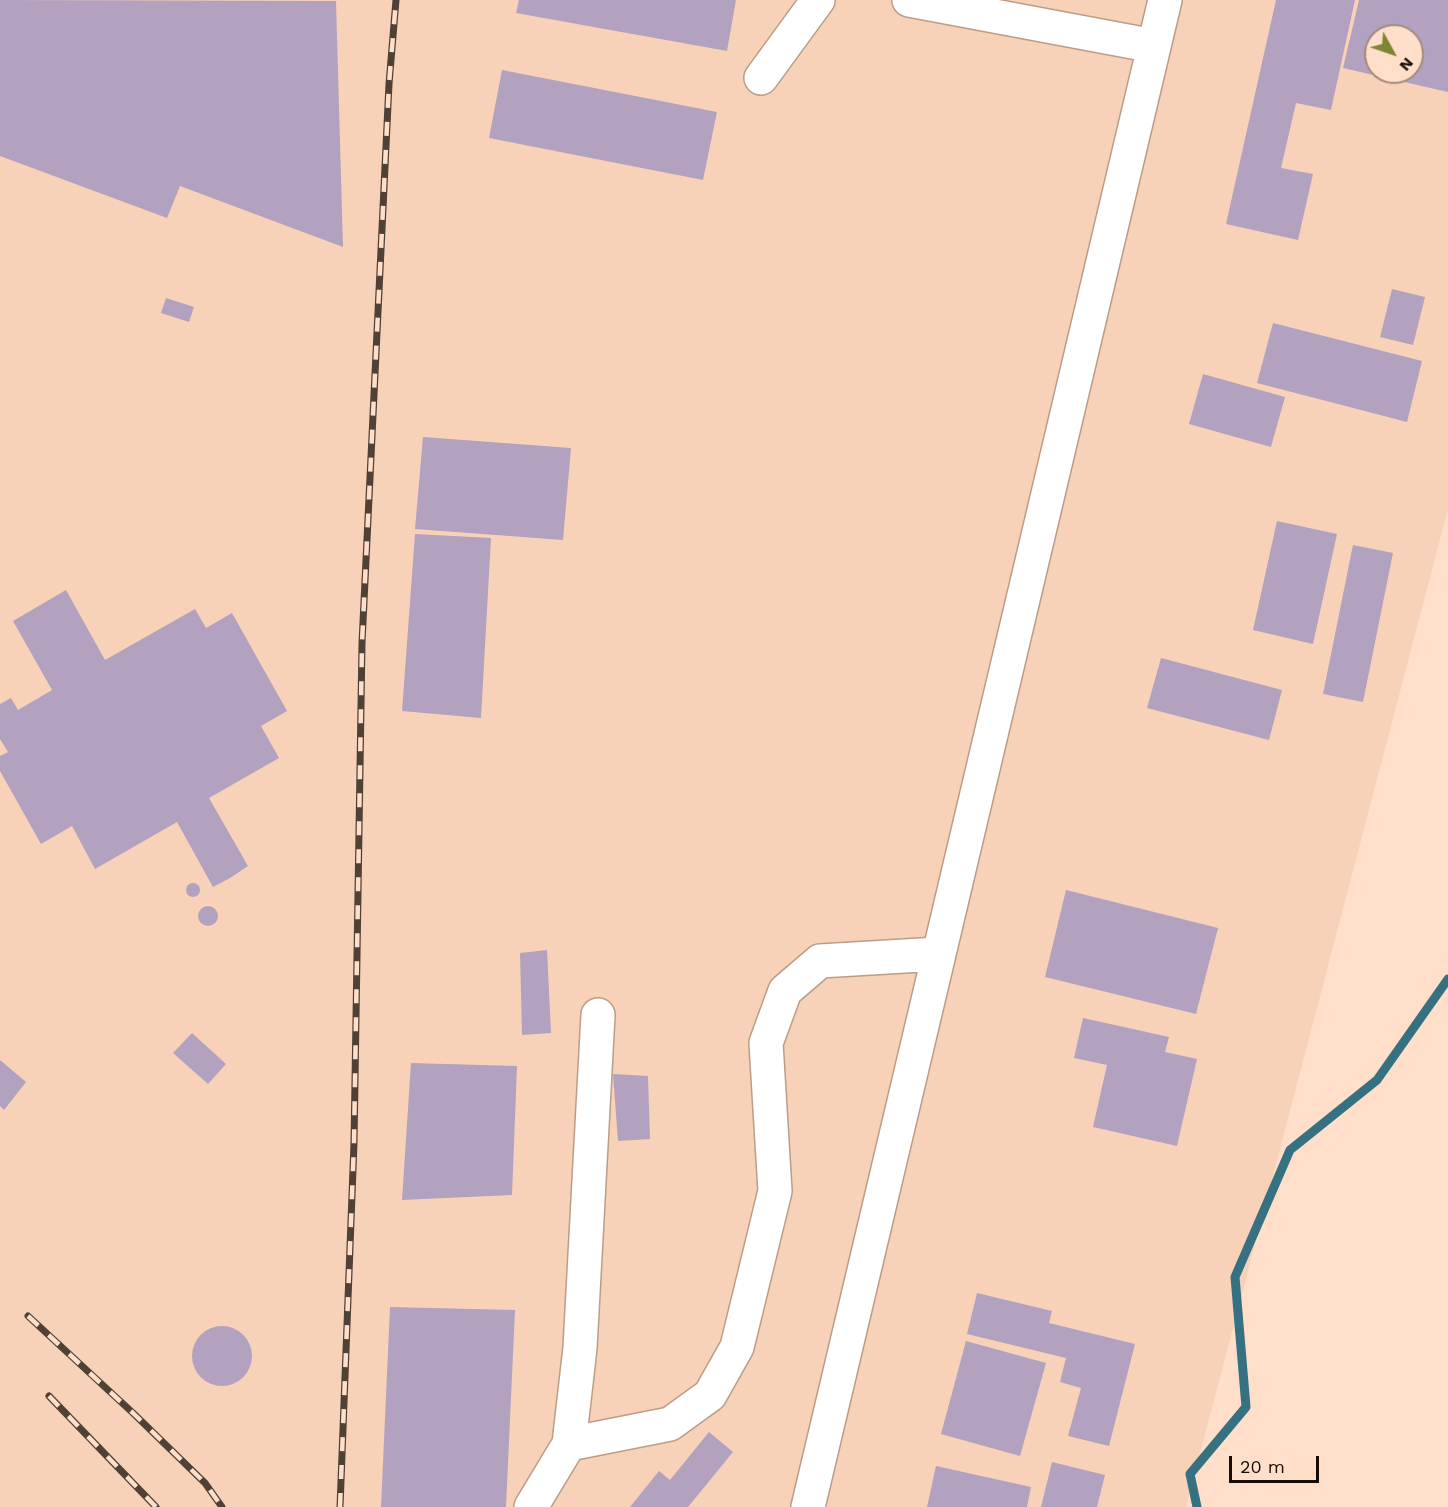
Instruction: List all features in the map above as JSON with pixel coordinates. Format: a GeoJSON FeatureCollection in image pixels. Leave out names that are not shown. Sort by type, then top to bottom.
{"type":"FeatureCollection","features":[{"type":"Feature","properties":{"kind":"street"},"geometry":{"type":"LineString","coordinates":[[761,78],[819,0]]}},
{"type":"Feature","properties":{"kind":"street"},"geometry":{"type":"LineString","coordinates":[[909,0],[1154,46]]}},
{"type":"Feature","properties":{"kind":"street"},"geometry":{"type":"LineString","coordinates":[[808,1507],[1165,0]]}},
{"type":"Feature","properties":{"kind":"street"},"geometry":{"type":"LineString","coordinates":[[569,1444],[670,1424],[710,1395],[736,1347],[775,1191],[766,1043],[785,991],[820,961],[938,954]]}},
{"type":"Feature","properties":{"kind":"street"},"geometry":{"type":"LineString","coordinates":[[531,1507],[569,1444],[580,1348],[598,1015]]}},
{"type":"Feature","properties":{"kind":"shaded area"},"geometry":{"type":"Polygon","coordinates":[[[0,0],[1448,0],[1448,509],[1186,1507],[0,1507],[0,0]]]}},
{"type":"Feature","properties":{"kind":"building"},"geometry":{"type":"Polygon","coordinates":[[[0,0],[336,1],[343,247],[180,186],[167,218],[0,156],[0,0]]]}},
{"type":"Feature","properties":{"kind":"building"},"geometry":{"type":"Polygon","coordinates":[[[519,0],[736,0],[727,51],[516,13],[519,0]]]}},
{"type":"Feature","properties":{"kind":"building"},"geometry":{"type":"Polygon","coordinates":[[[1276,0],[1355,0],[1331,110],[1296,103],[1281,168],[1313,174],[1298,240],[1226,224],[1276,0]]]}},
{"type":"Feature","properties":{"kind":"building"},"geometry":{"type":"Polygon","coordinates":[[[1359,0],[1448,0],[1448,92],[1413,84],[1424,84],[1424,24],[1364,24],[1364,73],[1343,68],[1359,0]]]}},
{"type":"Feature","properties":{"kind":"building"},"geometry":{"type":"Polygon","coordinates":[[[502,70],[717,112],[703,180],[489,138],[502,70]]]}},
{"type":"Feature","properties":{"kind":"building"},"geometry":{"type":"Polygon","coordinates":[[[1392,289],[1425,297],[1413,345],[1380,337],[1392,289]]]}},
{"type":"Feature","properties":{"kind":"building"},"geometry":{"type":"Polygon","coordinates":[[[166,298],[194,307],[189,322],[161,313],[166,298]]]}},
{"type":"Feature","properties":{"kind":"building"},"geometry":{"type":"Polygon","coordinates":[[[1273,323],[1422,361],[1407,422],[1257,383],[1273,323]]]}},
{"type":"Feature","properties":{"kind":"building"},"geometry":{"type":"Polygon","coordinates":[[[1203,374],[1285,397],[1271,447],[1189,424],[1203,374]]]}},
{"type":"Feature","properties":{"kind":"building"},"geometry":{"type":"Polygon","coordinates":[[[423,437],[571,448],[563,540],[415,529],[423,437]]]}},
{"type":"Feature","properties":{"kind":"building"},"geometry":{"type":"Polygon","coordinates":[[[1277,521],[1337,534],[1313,644],[1253,630],[1277,521]]]}},
{"type":"Feature","properties":{"kind":"building"},"geometry":{"type":"Polygon","coordinates":[[[415,534],[491,538],[481,718],[402,711],[415,534]]]}},
{"type":"Feature","properties":{"kind":"building"},"geometry":{"type":"Polygon","coordinates":[[[1353,545],[1393,553],[1363,702],[1323,694],[1353,545]]]}},
{"type":"Feature","properties":{"kind":"building"},"geometry":{"type":"Polygon","coordinates":[[[66,590],[105,660],[195,609],[206,628],[232,613],[287,711],[261,726],[279,758],[209,798],[248,866],[230,878],[213,887],[177,822],[95,869],[72,826],[41,844],[0,771],[0,756],[8,752],[0,739],[0,704],[11,698],[18,710],[52,690],[13,621],[66,590]]]}},
{"type":"Feature","properties":{"kind":"building"},"geometry":{"type":"Polygon","coordinates":[[[1161,658],[1282,690],[1269,740],[1147,708],[1161,658]]]}},
{"type":"Feature","properties":{"kind":"building"},"geometry":{"type":"Polygon","coordinates":[[[193,883],[198,885],[200,890],[198,895],[193,897],[188,895],[186,890],[188,885],[193,883]]]}},
{"type":"Feature","properties":{"kind":"building"},"geometry":{"type":"Polygon","coordinates":[[[1066,890],[1218,928],[1196,1014],[1045,977],[1066,890]]]}},
{"type":"Feature","properties":{"kind":"building"},"geometry":{"type":"Polygon","coordinates":[[[208,906],[215,909],[218,916],[215,923],[208,926],[201,923],[198,916],[201,909],[208,906]]]}},
{"type":"Feature","properties":{"kind":"building"},"geometry":{"type":"Polygon","coordinates":[[[547,950],[551,1033],[522,1035],[520,953],[547,950]]]}},
{"type":"Feature","properties":{"kind":"building"},"geometry":{"type":"Polygon","coordinates":[[[1083,1018],[1169,1037],[1165,1052],[1197,1059],[1177,1146],[1093,1127],[1107,1065],[1074,1058],[1083,1018]]]}},
{"type":"Feature","properties":{"kind":"building"},"geometry":{"type":"Polygon","coordinates":[[[192,1033],[226,1064],[208,1084],[173,1053],[192,1033]]]}},
{"type":"Feature","properties":{"kind":"building"},"geometry":{"type":"Polygon","coordinates":[[[0,1060],[26,1082],[4,1110],[0,1106],[0,1060]]]}},
{"type":"Feature","properties":{"kind":"building"},"geometry":{"type":"Polygon","coordinates":[[[411,1063],[517,1066],[512,1195],[402,1200],[411,1063]]]}},
{"type":"Feature","properties":{"kind":"building"},"geometry":{"type":"Polygon","coordinates":[[[613,1074],[648,1076],[650,1139],[618,1141],[613,1074]]]}},
{"type":"Feature","properties":{"kind":"building"},"geometry":{"type":"Polygon","coordinates":[[[977,1293],[1052,1311],[1049,1323],[1135,1344],[1109,1446],[1068,1436],[1081,1388],[1060,1382],[1066,1358],[967,1334],[977,1293]]]}},
{"type":"Feature","properties":{"kind":"building"},"geometry":{"type":"Polygon","coordinates":[[[390,1307],[515,1310],[506,1507],[381,1507],[390,1307]]]}},
{"type":"Feature","properties":{"kind":"building"},"geometry":{"type":"Polygon","coordinates":[[[216,1326],[228,1326],[244,1334],[250,1344],[252,1356],[250,1368],[244,1378],[228,1386],[216,1386],[200,1378],[192,1362],[192,1350],[200,1334],[216,1326]]]}},
{"type":"Feature","properties":{"kind":"building"},"geometry":{"type":"Polygon","coordinates":[[[966,1341],[1046,1363],[1020,1456],[941,1434],[966,1341]]]}},
{"type":"Feature","properties":{"kind":"building"},"geometry":{"type":"Polygon","coordinates":[[[709,1432],[733,1452],[688,1507],[630,1507],[659,1471],[670,1480],[709,1432]]]}},
{"type":"Feature","properties":{"kind":"building"},"geometry":{"type":"Polygon","coordinates":[[[1052,1462],[1105,1475],[1097,1507],[1041,1507],[1052,1462]]]}},
{"type":"Feature","properties":{"kind":"building"},"geometry":{"type":"Polygon","coordinates":[[[936,1466],[1031,1487],[1027,1507],[927,1507],[936,1466]]]}},
{"type":"Feature","properties":{"kind":"waterway"},"geometry":{"type":"LineString","coordinates":[[1197,1507],[1190,1474],[1246,1407],[1235,1277],[1290,1150],[1377,1080],[1448,979]]}},
{"type":"Feature","properties":{"kind":"railway"},"geometry":{"type":"LineString","coordinates":[[340,1507],[354,1143],[362,643],[389,84],[396,0]]}},
{"type":"Feature","properties":{"kind":"railway"},"geometry":{"type":"LineString","coordinates":[[28,1316],[205,1483],[222,1507]]}},
{"type":"Feature","properties":{"kind":"railway"},"geometry":{"type":"LineString","coordinates":[[49,1396],[156,1507]]}}]}
